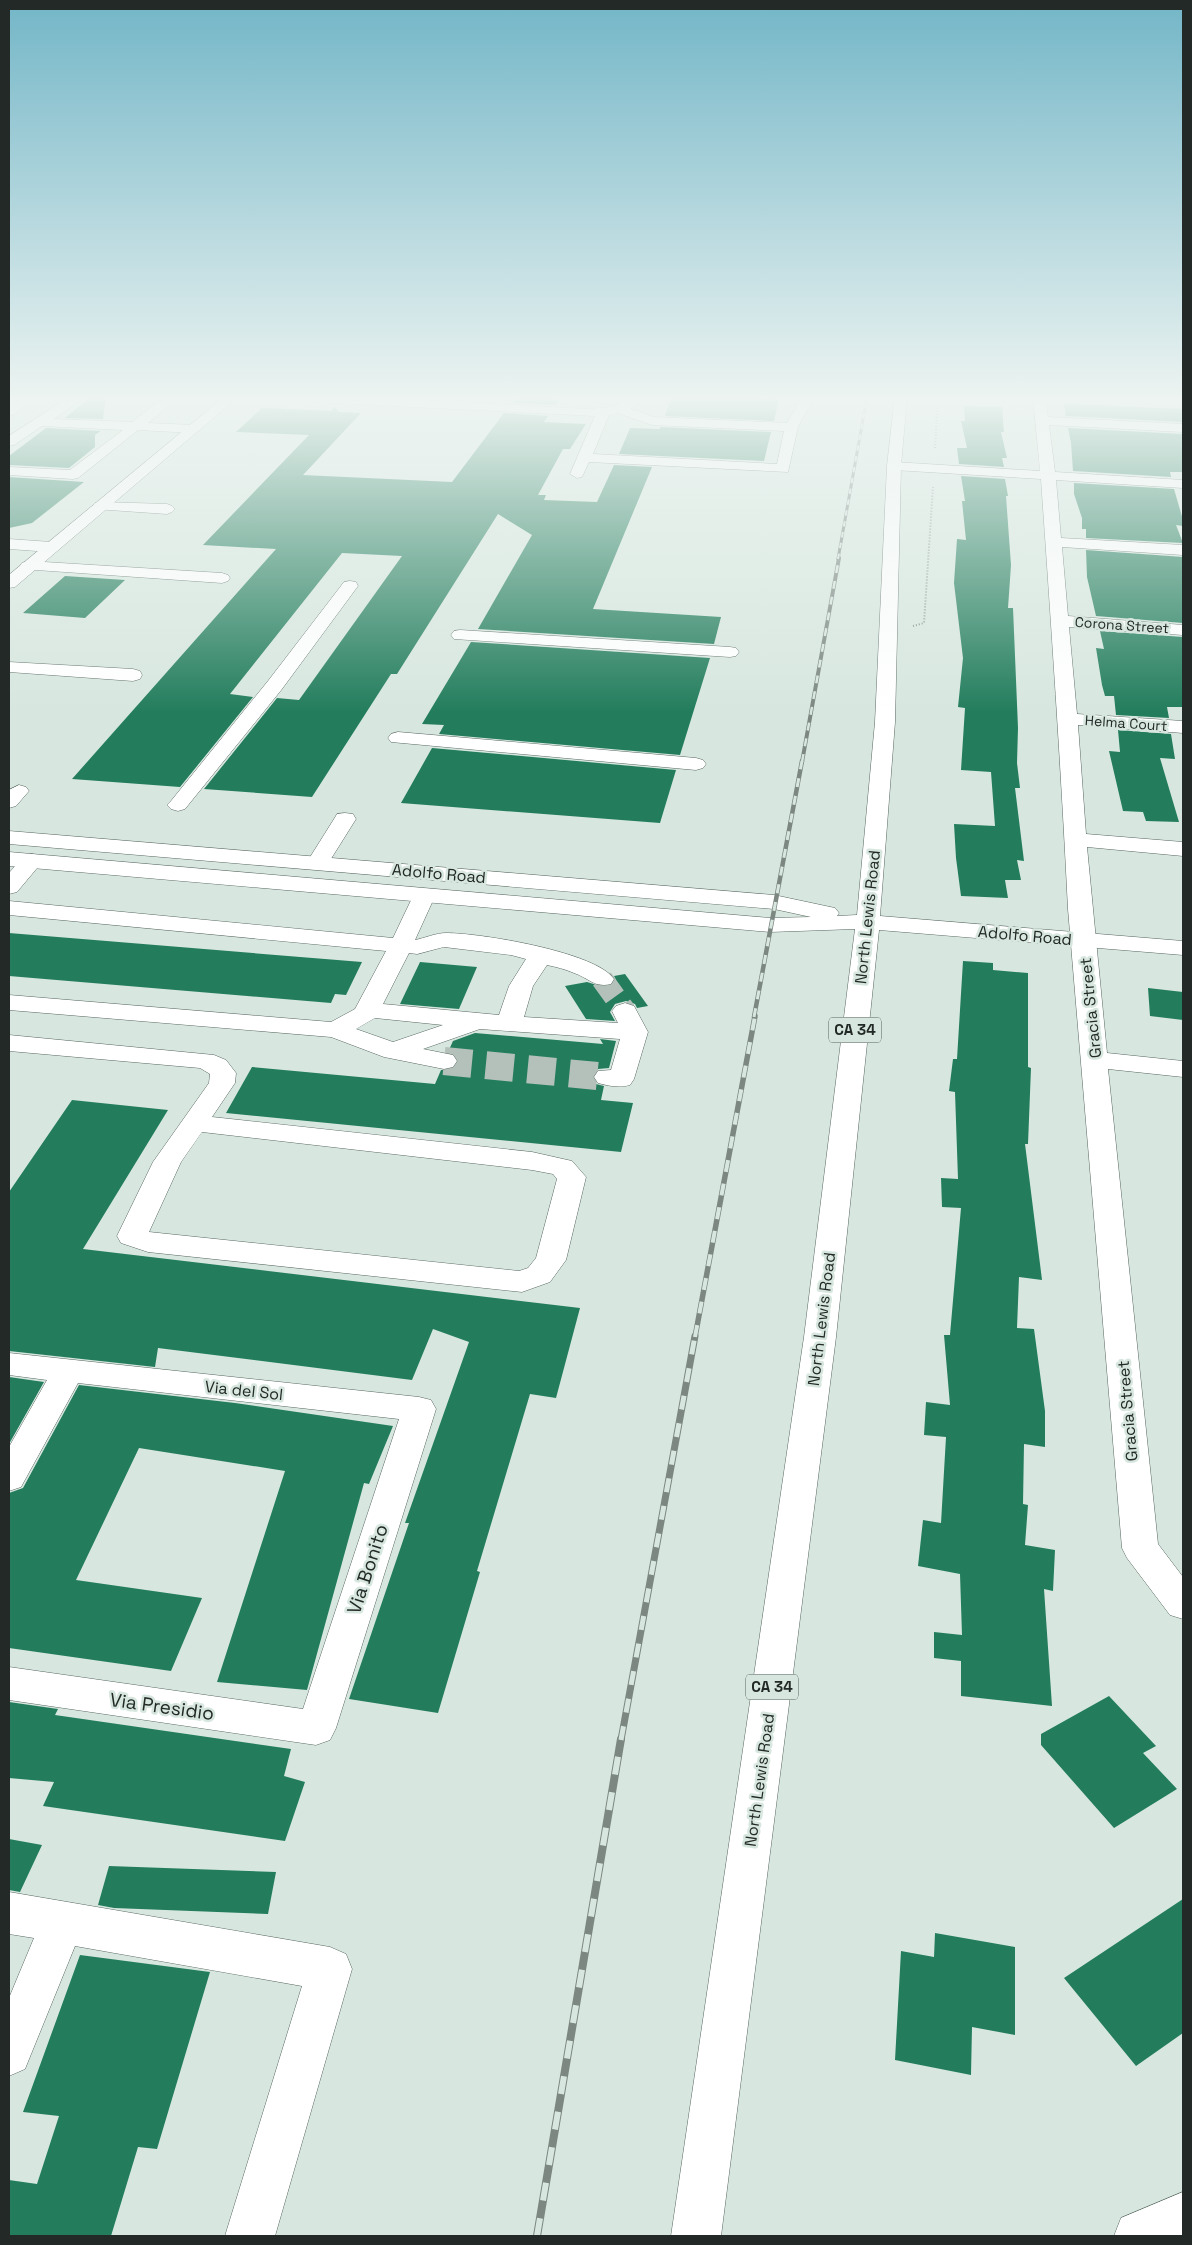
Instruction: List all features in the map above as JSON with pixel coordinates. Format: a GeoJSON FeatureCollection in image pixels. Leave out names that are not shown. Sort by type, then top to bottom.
{"type":"FeatureCollection","features":[{"type":"Feature","properties":{"kind":"main road"},"geometry":{"type":"LineString","coordinates":[[9,583],[105,502]]}},
{"type":"Feature","properties":{"kind":"main road"},"geometry":{"type":"LineString","coordinates":[[100,506],[169,503],[162,502]]}},
{"type":"Feature","properties":{"kind":"main road","name":"North Lewis Road"},"geometry":{"type":"LineString","coordinates":[[696,2236],[820,1337],[868,922],[885,722],[893,502]]}},
{"type":"Feature","properties":{"kind":"main road","name":"Gracia Street"},"geometry":{"type":"LineString","coordinates":[[1050,502],[1068,719],[1074,839],[1140,1548],[1183,1604]]}},
{"type":"Feature","properties":{"kind":"main road"},"geometry":{"type":"LineString","coordinates":[[1053,542],[1183,550]]}},
{"type":"Feature","properties":{"kind":"main road"},"geometry":{"type":"LineString","coordinates":[[9,544],[51,547]]}},
{"type":"Feature","properties":{"kind":"main road"},"geometry":{"type":"LineString","coordinates":[[32,563],[149,575],[191,575],[222,578]]}},
{"type":"Feature","properties":{"kind":"main road"},"geometry":{"type":"LineString","coordinates":[[178,804],[275,685],[350,586]]}},
{"type":"Feature","properties":{"kind":"main road","name":"Corona Street"},"geometry":{"type":"LineString","coordinates":[[1060,621],[1183,630]]}},
{"type":"Feature","properties":{"kind":"main road"},"geometry":{"type":"LineString","coordinates":[[460,635],[730,652]]}},
{"type":"Feature","properties":{"kind":"main road"},"geometry":{"type":"LineString","coordinates":[[9,667],[133,675]]}},
{"type":"Feature","properties":{"kind":"main road","name":"Helma Court"},"geometry":{"type":"LineString","coordinates":[[1068,719],[1183,727]]}},
{"type":"Feature","properties":{"kind":"main road"},"geometry":{"type":"LineString","coordinates":[[398,738],[696,764]]}},
{"type":"Feature","properties":{"kind":"main road"},"geometry":{"type":"LineString","coordinates":[[318,862],[345,819]]}},
{"type":"Feature","properties":{"kind":"main road","name":"Adolfo Road"},"geometry":{"type":"LineString","coordinates":[[9,837],[774,902],[868,922]]}},
{"type":"Feature","properties":{"kind":"main road"},"geometry":{"type":"LineString","coordinates":[[1074,839],[1183,849]]}},
{"type":"Feature","properties":{"kind":"main road","name":"Adolfo Road"},"geometry":{"type":"LineString","coordinates":[[9,859],[770,925],[868,922],[1183,948]]}},
{"type":"Feature","properties":{"kind":"main road"},"geometry":{"type":"LineString","coordinates":[[9,887],[32,861]]}},
{"type":"Feature","properties":{"kind":"main road"},"geometry":{"type":"LineString","coordinates":[[335,1030],[366,1013],[368,1010],[409,946],[424,896]]}},
{"type":"Feature","properties":{"kind":"main road"},"geometry":{"type":"LineString","coordinates":[[9,908],[409,946],[437,956],[500,962],[511,966],[521,986]]}},
{"type":"Feature","properties":{"kind":"main road"},"geometry":{"type":"LineString","coordinates":[[409,946],[444,940],[513,948],[584,968],[602,979]]}},
{"type":"Feature","properties":{"kind":"main road"},"geometry":{"type":"LineString","coordinates":[[509,1024],[521,986],[541,955]]}},
{"type":"Feature","properties":{"kind":"main road"},"geometry":{"type":"LineString","coordinates":[[9,1003],[335,1030],[393,1051],[444,1061]]}},
{"type":"Feature","properties":{"kind":"main road"},"geometry":{"type":"LineString","coordinates":[[368,1010],[509,1024],[630,1021],[621,1078],[607,1077]]}},
{"type":"Feature","properties":{"kind":"main road"},"geometry":{"type":"LineString","coordinates":[[393,1051],[479,1021]]}},
{"type":"Feature","properties":{"kind":"main road"},"geometry":{"type":"LineString","coordinates":[[9,1043],[205,1061],[217,1066],[223,1073],[222,1083],[194,1123],[167,1162],[132,1236],[148,1242],[522,1282],[539,1275],[551,1260],[572,1177],[562,1167],[532,1161],[194,1123]]}},
{"type":"Feature","properties":{"kind":"main road"},"geometry":{"type":"LineString","coordinates":[[1095,1060],[1183,1069]]}},
{"type":"Feature","properties":{"kind":"main road","name":"Via del Sol"},"geometry":{"type":"LineString","coordinates":[[9,1364],[419,1409]]}},
{"type":"Feature","properties":{"kind":"main road"},"geometry":{"type":"LineString","coordinates":[[9,1478],[68,1370]]}},
{"type":"Feature","properties":{"kind":"main road","name":"Via Bonito"},"geometry":{"type":"LineString","coordinates":[[316,1728],[419,1409]]}},
{"type":"Feature","properties":{"kind":"main road","name":"Via Presidio"},"geometry":{"type":"LineString","coordinates":[[9,1683],[316,1728]]}},
{"type":"Feature","properties":{"kind":"main road"},"geometry":{"type":"LineString","coordinates":[[9,1913],[330,1969],[250,2236]]}},
{"type":"Feature","properties":{"kind":"main road"},"geometry":{"type":"LineString","coordinates":[[9,2053],[63,1922]]}},
{"type":"Feature","properties":{"kind":"main road"},"geometry":{"type":"LineString","coordinates":[[1139,2236],[1172,2223],[1183,2216]]}},
{"type":"Feature","properties":{"kind":"path"},"geometry":{"type":"LineString","coordinates":[[888,631],[924,623],[932,502]]}},
{"type":"Feature","properties":{"kind":"building"},"geometry":{"type":"Polygon","coordinates":[[[9,502],[59,502],[32,523],[9,528],[9,502]]]}},
{"type":"Feature","properties":{"kind":"building"},"geometry":{"type":"Polygon","coordinates":[[[245,502],[638,502],[593,609],[721,617],[714,644],[478,629],[532,535],[498,514],[397,674],[391,674],[312,797],[204,789],[277,698],[299,700],[402,556],[342,553],[230,694],[253,697],[180,787],[72,779],[276,549],[203,545],[245,502]]]}},
{"type":"Feature","properties":{"kind":"building"},"geometry":{"type":"Polygon","coordinates":[[[962,502],[1006,502],[1011,565],[1008,608],[1013,608],[1018,728],[1017,763],[1020,788],[1015,788],[1024,861],[1017,860],[1021,880],[1005,880],[1008,898],[961,896],[956,858],[954,824],[995,826],[991,772],[961,770],[965,708],[958,707],[963,658],[954,583],[957,539],[966,540],[962,502]]]}},
{"type":"Feature","properties":{"kind":"building"},"geometry":{"type":"Polygon","coordinates":[[[1077,502],[1178,502],[1183,526],[1176,525],[1183,543],[1086,538],[1086,529],[1082,529],[1082,518],[1077,502]]]}},
{"type":"Feature","properties":{"kind":"building"},"geometry":{"type":"Polygon","coordinates":[[[1086,550],[1183,557],[1183,623],[1096,616],[1087,577],[1086,550]]]}},
{"type":"Feature","properties":{"kind":"building"},"geometry":{"type":"Polygon","coordinates":[[[65,576],[125,580],[85,618],[23,613],[65,576]]]}},
{"type":"Feature","properties":{"kind":"building"},"geometry":{"type":"Polygon","coordinates":[[[1100,631],[1183,637],[1183,707],[1167,707],[1169,718],[1116,715],[1114,696],[1105,696],[1102,685],[1096,648],[1104,649],[1100,631]]]}},
{"type":"Feature","properties":{"kind":"building"},"geometry":{"type":"Polygon","coordinates":[[[471,642],[710,658],[680,755],[439,734],[444,725],[422,724],[471,642]]]}},
{"type":"Feature","properties":{"kind":"building"},"geometry":{"type":"Polygon","coordinates":[[[1118,730],[1171,734],[1175,759],[1160,758],[1179,822],[1146,821],[1143,812],[1123,811],[1109,751],[1120,752],[1118,730]]]}},
{"type":"Feature","properties":{"kind":"building"},"geometry":{"type":"Polygon","coordinates":[[[432,748],[676,770],[660,823],[401,803],[432,748]]]}},
{"type":"Feature","properties":{"kind":"building"},"geometry":{"type":"Polygon","coordinates":[[[9,933],[362,962],[346,995],[335,994],[331,1003],[9,976],[9,933]]]}},
{"type":"Feature","properties":{"kind":"building"},"geometry":{"type":"Polygon","coordinates":[[[963,961],[993,963],[993,970],[1028,973],[1028,1067],[1031,1068],[1028,1144],[1025,1144],[1042,1280],[1019,1277],[1017,1328],[1034,1329],[1045,1411],[1045,1447],[1024,1444],[1023,1504],[1028,1505],[1025,1545],[1055,1550],[1053,1591],[1044,1589],[1052,1706],[961,1696],[961,1661],[934,1658],[934,1632],[962,1635],[960,1574],[918,1566],[923,1520],[941,1523],[946,1437],[924,1435],[926,1402],[950,1405],[944,1335],[950,1335],[961,1208],[942,1207],[941,1178],[958,1179],[955,1092],[949,1091],[953,1059],[957,1059],[963,961]]]}},
{"type":"Feature","properties":{"kind":"building"},"geometry":{"type":"Polygon","coordinates":[[[420,962],[477,967],[459,1009],[400,1004],[420,962]]]}},
{"type":"Feature","properties":{"kind":"building"},"geometry":{"type":"Polygon","coordinates":[[[625,974],[648,1006],[637,1008],[635,1004],[626,1001],[615,1004],[610,1012],[615,1021],[586,1019],[565,986],[587,982],[600,986],[611,986],[616,980],[614,976],[625,974]]]}},
{"type":"Feature","properties":{"kind":"building"},"geometry":{"type":"Polygon","coordinates":[[[1148,988],[1183,992],[1183,1020],[1150,1016],[1148,988]]]}},
{"type":"Feature","properties":{"kind":"building"},"geometry":{"type":"Polygon","coordinates":[[[475,1033],[603,1044],[600,1039],[616,1041],[609,1068],[598,1069],[592,1078],[596,1084],[604,1086],[601,1100],[633,1103],[621,1152],[226,1113],[252,1067],[435,1084],[441,1070],[453,1069],[459,1062],[455,1054],[448,1052],[453,1041],[475,1033]]]}},
{"type":"Feature","properties":{"kind":"building"},"geometry":{"type":"Polygon","coordinates":[[[72,1100],[168,1110],[83,1249],[580,1308],[556,1398],[530,1394],[477,1571],[480,1572],[438,1713],[349,1699],[409,1523],[405,1523],[469,1342],[433,1329],[412,1380],[158,1348],[155,1367],[9,1351],[9,1192],[72,1100]]]}},
{"type":"Feature","properties":{"kind":"building"},"geometry":{"type":"Polygon","coordinates":[[[9,1377],[44,1382],[9,1444],[9,1377]]]}},
{"type":"Feature","properties":{"kind":"building"},"geometry":{"type":"Polygon","coordinates":[[[79,1385],[235,1403],[393,1426],[369,1484],[364,1483],[307,1690],[217,1682],[285,1471],[139,1448],[76,1580],[202,1598],[171,1671],[9,1648],[9,1493],[23,1488],[79,1385]]]}},
{"type":"Feature","properties":{"kind":"building"},"geometry":{"type":"Polygon","coordinates":[[[1109,1696],[1156,1746],[1143,1753],[1177,1789],[1114,1828],[1041,1745],[1041,1734],[1109,1696]]]}},
{"type":"Feature","properties":{"kind":"building"},"geometry":{"type":"Polygon","coordinates":[[[9,1702],[58,1709],[55,1715],[291,1749],[284,1776],[305,1782],[285,1841],[43,1806],[54,1782],[9,1778],[9,1702]]]}},
{"type":"Feature","properties":{"kind":"building"},"geometry":{"type":"Polygon","coordinates":[[[9,1839],[42,1845],[20,1892],[9,1890],[9,1839]]]}},
{"type":"Feature","properties":{"kind":"building"},"geometry":{"type":"Polygon","coordinates":[[[109,1866],[276,1872],[268,1914],[114,1908],[98,1905],[109,1866]]]}},
{"type":"Feature","properties":{"kind":"building"},"geometry":{"type":"Polygon","coordinates":[[[1183,1899],[1183,2033],[1136,2066],[1064,1978],[1183,1899]]]}},
{"type":"Feature","properties":{"kind":"building"},"geometry":{"type":"Polygon","coordinates":[[[935,1933],[1015,1947],[1015,2035],[972,2027],[971,2075],[895,2060],[901,1951],[934,1957],[935,1933]]]}},
{"type":"Feature","properties":{"kind":"building"},"geometry":{"type":"Polygon","coordinates":[[[80,1955],[210,1972],[157,2149],[138,2147],[111,2236],[9,2236],[9,2180],[37,2184],[59,2116],[23,2112],[80,1955]]]}},
{"type":"Feature","properties":{"kind":"tunnel"},"geometry":{"type":"LineString","coordinates":[[602,979],[625,1011]]}},
{"type":"Feature","properties":{"kind":"tunnel"},"geometry":{"type":"LineString","coordinates":[[444,1061],[607,1077]]}},
{"type":"Feature","properties":{"kind":"railway"},"geometry":{"type":"LineString","coordinates":[[838,559],[848,502]]}},
{"type":"Feature","properties":{"kind":"railway"},"geometry":{"type":"LineString","coordinates":[[802,762],[839,558]]}},
{"type":"Feature","properties":{"kind":"railway"},"geometry":{"type":"LineString","coordinates":[[754,1017],[802,761]]}},
{"type":"Feature","properties":{"kind":"railway"},"geometry":{"type":"LineString","coordinates":[[695,1337],[755,1016]]}},
{"type":"Feature","properties":{"kind":"railway"},"geometry":{"type":"LineString","coordinates":[[621,1740],[695,1336]]}},
{"type":"Feature","properties":{"kind":"railway"},"geometry":{"type":"LineString","coordinates":[[537,2236],[621,1739]]}}]}
